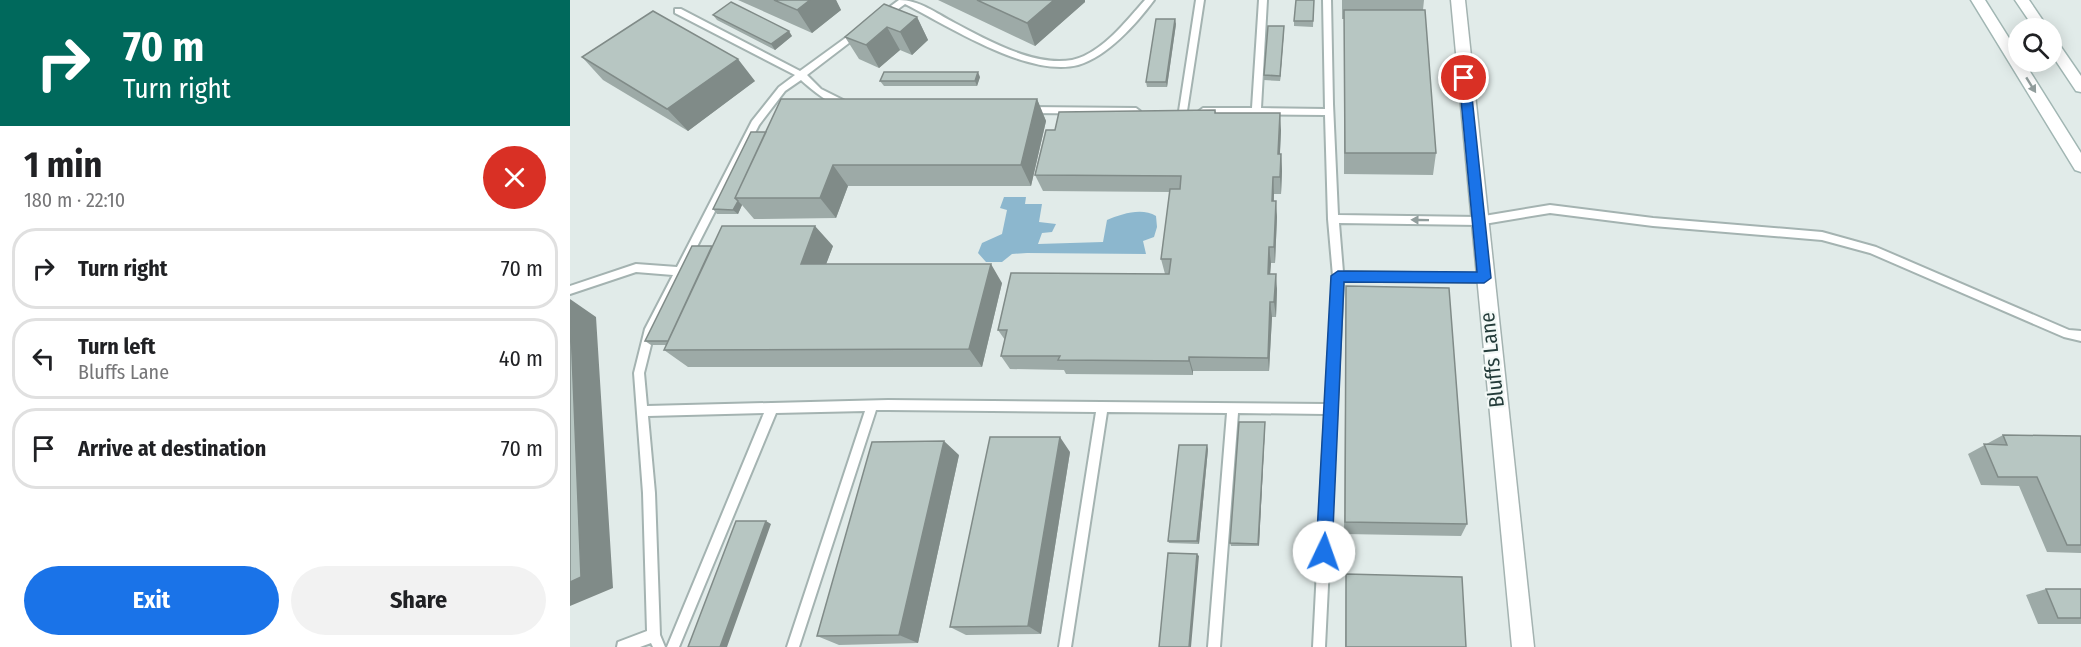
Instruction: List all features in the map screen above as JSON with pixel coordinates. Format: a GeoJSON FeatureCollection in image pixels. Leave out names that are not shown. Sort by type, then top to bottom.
{"type":"FeatureCollection","features":[{"type":"Feature","properties":{"kind":"street","name":"Bluffs Lane"},"geometry":{"type":"LineString","coordinates":[[1458,0],[1478,221],[1523,647]]}},
{"type":"Feature","properties":{"kind":"street"},"geometry":{"type":"LineString","coordinates":[[1978,0],[2081,166]]}},
{"type":"Feature","properties":{"kind":"street"},"geometry":{"type":"LineString","coordinates":[[2022,0],[2034,18]]}},
{"type":"Feature","properties":{"kind":"street"},"geometry":{"type":"LineString","coordinates":[[2062,59],[2081,87]]}},
{"type":"Feature","properties":{"kind":"lane"},"geometry":{"type":"LineString","coordinates":[[623,647],[656,641],[649,493],[639,373],[650,329],[755,123],[782,90],[904,0],[993,46],[1047,64],[1077,63],[1115,36],[1150,0]]}},
{"type":"Feature","properties":{"kind":"lane"},"geometry":{"type":"LineString","coordinates":[[1183,111],[1200,0]]}},
{"type":"Feature","properties":{"kind":"lane"},"geometry":{"type":"LineString","coordinates":[[1256,111],[1263,0]]}},
{"type":"Feature","properties":{"kind":"lane"},"geometry":{"type":"LineString","coordinates":[[1319,647],[1338,276],[1333,219],[1327,0]]}},
{"type":"Feature","properties":{"kind":"lane"},"geometry":{"type":"LineString","coordinates":[[678,11],[801,75],[818,91],[853,107]]}},
{"type":"Feature","properties":{"kind":"lane"},"geometry":{"type":"LineString","coordinates":[[1017,110],[1148,111]]}},
{"type":"Feature","properties":{"kind":"lane"},"geometry":{"type":"LineString","coordinates":[[1171,111],[1329,111]]}},
{"type":"Feature","properties":{"kind":"lane"},"geometry":{"type":"LineString","coordinates":[[1333,219],[1478,221],[1550,209],[1653,222],[1822,236],[1872,250],[2068,334],[2081,336]]}},
{"type":"Feature","properties":{"kind":"lane"},"geometry":{"type":"LineString","coordinates":[[570,290],[636,268],[679,271]]}},
{"type":"Feature","properties":{"kind":"lane"},"geometry":{"type":"LineString","coordinates":[[1338,276],[1484,278]]}},
{"type":"Feature","properties":{"kind":"lane"},"geometry":{"type":"LineString","coordinates":[[642,411],[872,406],[1331,409]]}},
{"type":"Feature","properties":{"kind":"lane"},"geometry":{"type":"LineString","coordinates":[[793,647],[872,406]]}},
{"type":"Feature","properties":{"kind":"lane"},"geometry":{"type":"LineString","coordinates":[[1065,647],[1102,407]]}},
{"type":"Feature","properties":{"kind":"lane"},"geometry":{"type":"LineString","coordinates":[[672,647],[772,408]]}},
{"type":"Feature","properties":{"kind":"lane"},"geometry":{"type":"LineString","coordinates":[[1214,647],[1233,408]]}},
{"type":"Feature","properties":{"kind":"water"},"geometry":{"type":"Polygon","coordinates":[[[1004,197],[1026,197],[1025,204],[1042,204],[1039,222],[1056,224],[1052,232],[1042,233],[1038,244],[1103,242],[1107,220],[1132,212],[1150,213],[1156,216],[1157,227],[1154,237],[1143,241],[1146,254],[1027,253],[1012,254],[1002,262],[986,262],[978,253],[982,243],[1002,234],[1007,210],[1000,208],[1004,197]]]}},
{"type":"Feature","properties":{"kind":"building"},"geometry":{"type":"Polygon","coordinates":[[[774,0],[810,0],[797,10],[774,0]]]}},
{"type":"Feature","properties":{"kind":"building"},"geometry":{"type":"Polygon","coordinates":[[[977,0],[1054,0],[1027,23],[977,0]]]}},
{"type":"Feature","properties":{"kind":"building"},"geometry":{"type":"Polygon","coordinates":[[[1296,0],[1314,0],[1313,21],[1294,21],[1296,0]]]}},
{"type":"Feature","properties":{"kind":"building"},"geometry":{"type":"Polygon","coordinates":[[[731,2],[789,31],[771,44],[713,15],[731,2]]]}},
{"type":"Feature","properties":{"kind":"building"},"geometry":{"type":"Polygon","coordinates":[[[884,4],[917,17],[900,32],[887,27],[866,45],[845,37],[884,4]]]}},
{"type":"Feature","properties":{"kind":"building"},"geometry":{"type":"Polygon","coordinates":[[[1344,10],[1425,10],[1436,153],[1345,153],[1344,10]]]}},
{"type":"Feature","properties":{"kind":"building"},"geometry":{"type":"Polygon","coordinates":[[[653,11],[738,59],[667,109],[582,57],[653,11]]]}},
{"type":"Feature","properties":{"kind":"building"},"geometry":{"type":"Polygon","coordinates":[[[1156,19],[1175,19],[1166,82],[1146,82],[1156,19]]]}},
{"type":"Feature","properties":{"kind":"building"},"geometry":{"type":"Polygon","coordinates":[[[1268,26],[1284,26],[1280,76],[1264,75],[1268,26]]]}},
{"type":"Feature","properties":{"kind":"building"},"geometry":{"type":"Polygon","coordinates":[[[884,72],[978,72],[975,81],[880,81],[884,72]]]}},
{"type":"Feature","properties":{"kind":"building"},"geometry":{"type":"Polygon","coordinates":[[[781,99],[1037,99],[1021,165],[833,165],[820,198],[735,198],[781,99]]]}},
{"type":"Feature","properties":{"kind":"building"},"geometry":{"type":"Polygon","coordinates":[[[1215,110],[1215,113],[1280,113],[1278,154],[1281,154],[1280,177],[1273,177],[1272,201],[1276,201],[1274,247],[1269,247],[1268,274],[1276,274],[1274,302],[1270,302],[1268,358],[1189,357],[1189,361],[1058,360],[1060,356],[1001,356],[1007,330],[998,330],[1011,273],[1169,274],[1171,259],[1161,259],[1170,189],[1180,189],[1181,176],[1035,175],[1046,130],[1055,130],[1059,112],[1215,110]]]}},
{"type":"Feature","properties":{"kind":"building"},"geometry":{"type":"Polygon","coordinates":[[[751,132],[766,132],[735,198],[738,201],[733,210],[713,209],[751,132]]]}},
{"type":"Feature","properties":{"kind":"building"},"geometry":{"type":"Polygon","coordinates":[[[722,226],[815,226],[801,264],[991,264],[969,349],[664,350],[722,226]]]}},
{"type":"Feature","properties":{"kind":"building"},"geometry":{"type":"Polygon","coordinates":[[[692,246],[712,246],[668,341],[645,341],[692,246]]]}},
{"type":"Feature","properties":{"kind":"building"},"geometry":{"type":"Polygon","coordinates":[[[1346,286],[1449,288],[1467,524],[1345,522],[1346,286]]]}},
{"type":"Feature","properties":{"kind":"building"},"geometry":{"type":"Polygon","coordinates":[[[570,304],[581,577],[570,582],[570,304]]]}},
{"type":"Feature","properties":{"kind":"building"},"geometry":{"type":"Polygon","coordinates":[[[1239,422],[1265,422],[1258,544],[1230,543],[1239,422]]]}},
{"type":"Feature","properties":{"kind":"building"},"geometry":{"type":"Polygon","coordinates":[[[2003,435],[2081,436],[2081,545],[2067,545],[2037,477],[1998,477],[1984,444],[2007,445],[2003,435]]]}},
{"type":"Feature","properties":{"kind":"building"},"geometry":{"type":"Polygon","coordinates":[[[990,437],[1060,437],[1028,626],[950,627],[990,437]]]}},
{"type":"Feature","properties":{"kind":"building"},"geometry":{"type":"Polygon","coordinates":[[[944,441],[899,635],[817,636],[872,442],[944,441]]]}},
{"type":"Feature","properties":{"kind":"building"},"geometry":{"type":"Polygon","coordinates":[[[1179,445],[1207,445],[1197,541],[1168,541],[1179,445]]]}},
{"type":"Feature","properties":{"kind":"building"},"geometry":{"type":"Polygon","coordinates":[[[736,521],[766,521],[720,647],[688,647],[736,521]]]}},
{"type":"Feature","properties":{"kind":"building"},"geometry":{"type":"Polygon","coordinates":[[[1168,553],[1197,554],[1189,647],[1159,647],[1168,553]]]}},
{"type":"Feature","properties":{"kind":"building"},"geometry":{"type":"Polygon","coordinates":[[[1346,574],[1462,577],[1466,647],[1346,647],[1346,574]]]}},
{"type":"Feature","properties":{"kind":"building"},"geometry":{"type":"Polygon","coordinates":[[[2046,589],[2081,589],[2081,618],[2058,618],[2046,589]]]}},
{"type":"Feature","properties":{"kind":"route"},"geometry":{"type":"LineString","coordinates":[[1324,552],[1338,276],[1484,278],[1464,78]]}}]}
